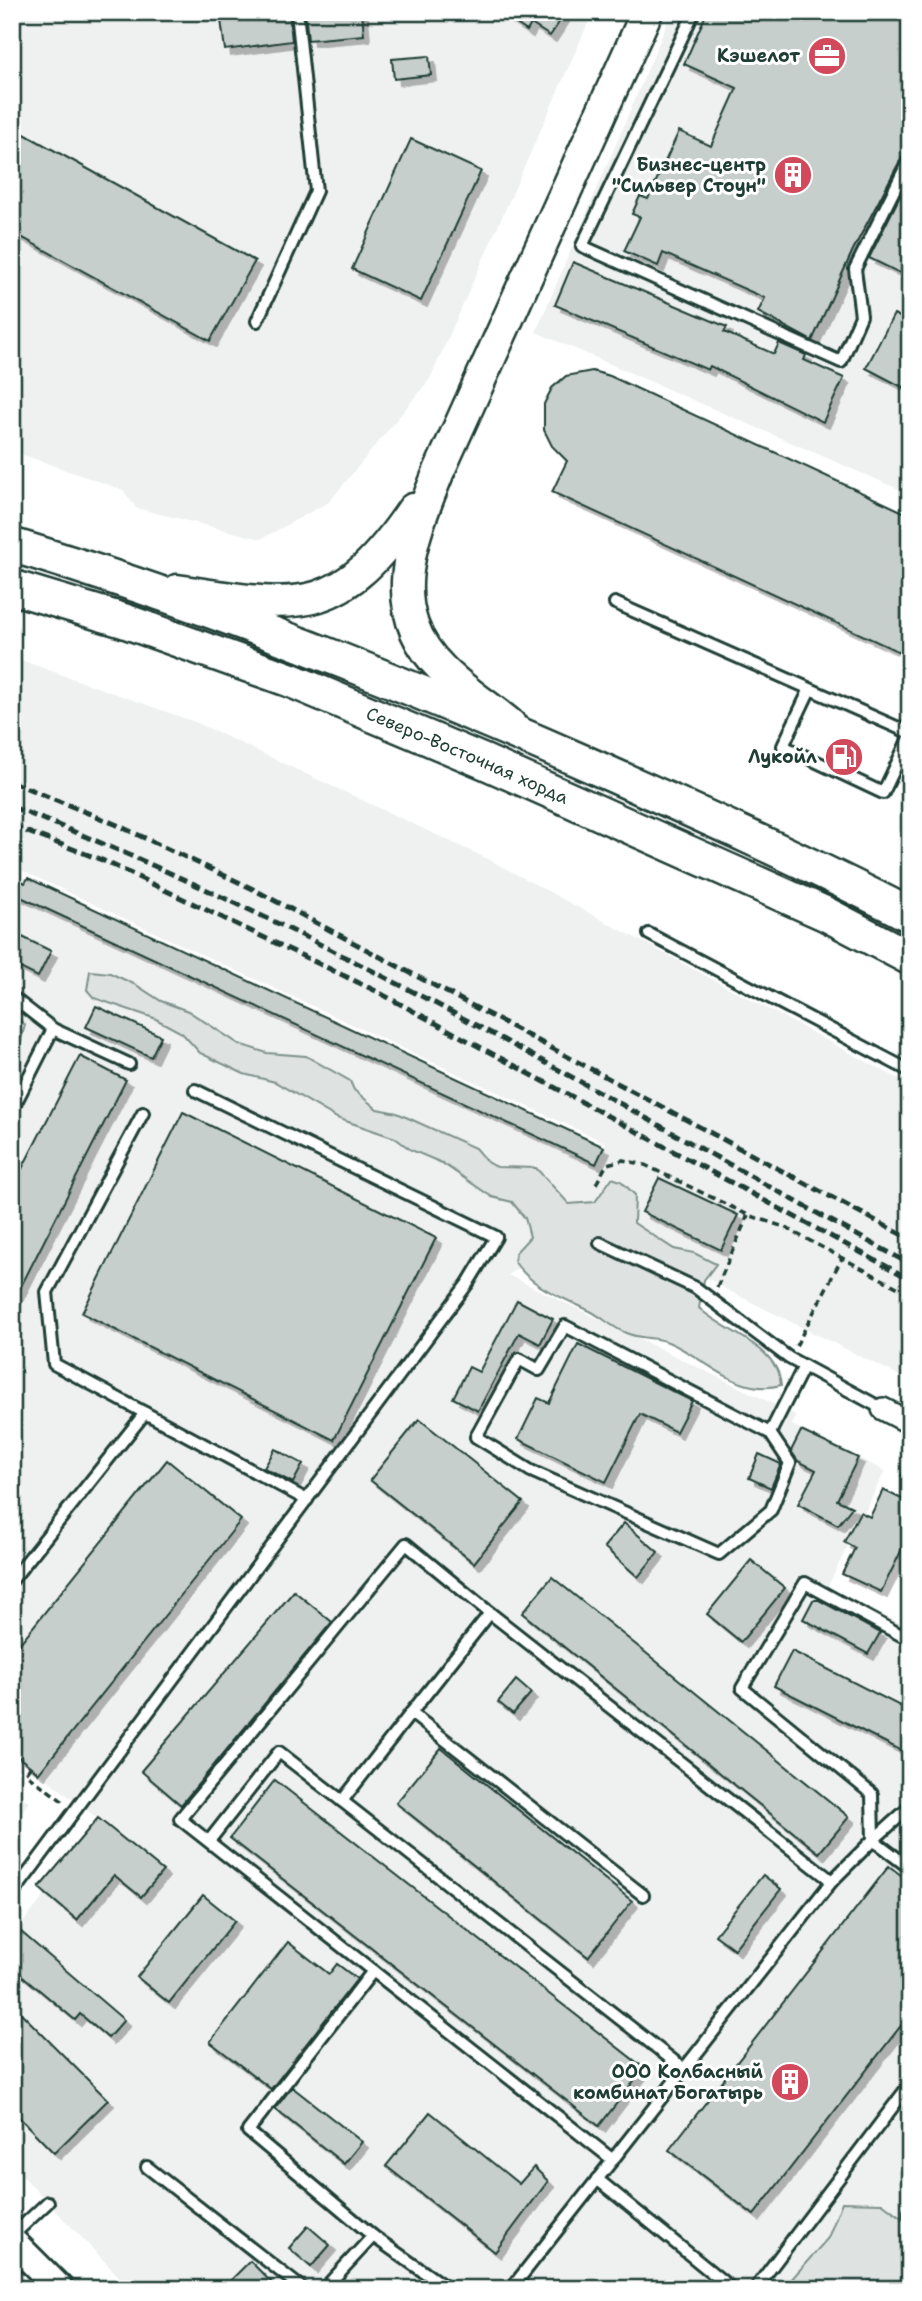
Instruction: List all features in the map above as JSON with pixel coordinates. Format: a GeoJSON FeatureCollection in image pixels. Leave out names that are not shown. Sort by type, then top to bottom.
{"type":"FeatureCollection","features":[{"type":"Feature","properties":{"kind":"main road"},"geometry":{"type":"LineString","coordinates":[[527,737],[442,669],[422,642],[412,618],[407,592],[407,563],[412,537],[439,471],[647,12]]}},
{"type":"Feature","properties":{"kind":"main road"},"geometry":{"type":"LineString","coordinates":[[144,585],[266,603],[304,600],[334,591],[359,575],[381,553],[439,471]]}},
{"type":"Feature","properties":{"kind":"main road"},"geometry":{"type":"LineString","coordinates":[[12,545],[144,585],[305,644],[527,737],[795,855],[910,915]]}},
{"type":"Feature","properties":{"kind":"main road","name":"Северо-Восточная хорда"},"geometry":{"type":"LineString","coordinates":[[12,587],[125,621],[290,680],[485,762],[826,914],[910,958]]}},
{"type":"Feature","properties":{"kind":"street"},"geometry":{"type":"LineString","coordinates":[[883,1409],[910,1423]]}},
{"type":"Feature","properties":{"kind":"street"},"geometry":{"type":"LineString","coordinates":[[12,2239],[60,2289]]}},
{"type":"Feature","properties":{"kind":"lane"},"geometry":{"type":"LineString","coordinates":[[257,321],[316,191],[297,12]]}},
{"type":"Feature","properties":{"kind":"lane"},"geometry":{"type":"LineString","coordinates":[[694,12],[582,246],[841,362],[861,316],[855,269],[910,158]]}},
{"type":"Feature","properties":{"kind":"lane"},"geometry":{"type":"LineString","coordinates":[[615,603],[910,734],[883,793],[783,746],[809,691]]}},
{"type":"Feature","properties":{"kind":"lane"},"geometry":{"type":"LineString","coordinates":[[649,934],[910,1071]]}},
{"type":"Feature","properties":{"kind":"lane"},"geometry":{"type":"LineString","coordinates":[[12,997],[53,1029],[128,1064]]}},
{"type":"Feature","properties":{"kind":"lane"},"geometry":{"type":"LineString","coordinates":[[12,1110],[53,1029]]}},
{"type":"Feature","properties":{"kind":"lane"},"geometry":{"type":"LineString","coordinates":[[12,1895],[468,1283],[496,1237],[195,1090]]}},
{"type":"Feature","properties":{"kind":"lane"},"geometry":{"type":"LineString","coordinates":[[143,1113],[47,1292],[54,1364],[307,1500]]}},
{"type":"Feature","properties":{"kind":"lane"},"geometry":{"type":"LineString","coordinates":[[600,1244],[696,1287],[804,1366],[883,1409]]}},
{"type":"Feature","properties":{"kind":"lane"},"geometry":{"type":"LineString","coordinates":[[565,1326],[770,1433],[790,1463],[771,1510],[719,1554],[531,1471],[476,1437],[519,1359],[540,1370],[565,1326]]}},
{"type":"Feature","properties":{"kind":"lane"},"geometry":{"type":"LineString","coordinates":[[770,1433],[804,1366]]}},
{"type":"Feature","properties":{"kind":"lane"},"geometry":{"type":"LineString","coordinates":[[12,1580],[145,1413]]}},
{"type":"Feature","properties":{"kind":"lane"},"geometry":{"type":"LineString","coordinates":[[612,2160],[180,1819],[406,1544],[832,1881]]}},
{"type":"Feature","properties":{"kind":"lane"},"geometry":{"type":"LineString","coordinates":[[873,1840],[872,1794],[742,1688],[805,1583],[910,1640]]}},
{"type":"Feature","properties":{"kind":"lane"},"geometry":{"type":"LineString","coordinates":[[342,1801],[490,1613]]}},
{"type":"Feature","properties":{"kind":"lane"},"geometry":{"type":"LineString","coordinates":[[411,1713],[643,1895]]}},
{"type":"Feature","properties":{"kind":"lane"},"geometry":{"type":"LineString","coordinates":[[209,1841],[279,1752],[684,2069]]}},
{"type":"Feature","properties":{"kind":"lane"},"geometry":{"type":"LineString","coordinates":[[511,2289],[832,1881],[910,1807]]}},
{"type":"Feature","properties":{"kind":"lane"},"geometry":{"type":"LineString","coordinates":[[873,1840],[910,1868]]}},
{"type":"Feature","properties":{"kind":"lane"},"geometry":{"type":"LineString","coordinates":[[373,1971],[248,2131],[373,2236],[448,2289]]}},
{"type":"Feature","properties":{"kind":"lane"},"geometry":{"type":"LineString","coordinates":[[755,2289],[910,2084]]}},
{"type":"Feature","properties":{"kind":"lane"},"geometry":{"type":"LineString","coordinates":[[147,2167],[303,2289]]}},
{"type":"Feature","properties":{"kind":"lane"},"geometry":{"type":"LineString","coordinates":[[597,2179],[732,2289]]}},
{"type":"Feature","properties":{"kind":"lane"},"geometry":{"type":"LineString","coordinates":[[12,2239],[48,2202]]}},
{"type":"Feature","properties":{"kind":"lane"},"geometry":{"type":"LineString","coordinates":[[324,2289],[373,2236]]}},
{"type":"Feature","properties":{"kind":"path"},"geometry":{"type":"LineString","coordinates":[[596,1184],[607,1164],[623,1160],[645,1165],[748,1215],[784,1227],[910,1294]]}},
{"type":"Feature","properties":{"kind":"path"},"geometry":{"type":"LineString","coordinates":[[712,1300],[748,1215]]}},
{"type":"Feature","properties":{"kind":"path"},"geometry":{"type":"LineString","coordinates":[[805,1329],[842,1258]]}},
{"type":"Feature","properties":{"kind":"path"},"geometry":{"type":"LineString","coordinates":[[910,1460],[901,1478],[910,1482]]}},
{"type":"Feature","properties":{"kind":"shaded area"},"geometry":{"type":"Polygon","coordinates":[[[12,12],[593,12],[430,379],[329,502],[261,539],[136,508],[123,490],[12,451],[12,12]]]}},
{"type":"Feature","properties":{"kind":"shaded area"},"geometry":{"type":"Polygon","coordinates":[[[672,12],[910,12],[910,494],[536,332],[672,12]]]}},
{"type":"Feature","properties":{"kind":"shaded area"},"geometry":{"type":"Polygon","coordinates":[[[12,657],[195,722],[488,859],[910,1085],[910,1381],[727,1290],[600,1210],[508,1275],[796,1415],[792,1425],[885,1471],[827,1588],[910,1628],[910,2289],[131,2289],[12,2165],[12,1936],[46,1894],[39,1888],[97,1818],[12,1752],[12,896],[20,880],[28,878],[604,1146],[606,1143],[12,866],[12,657]]]}},
{"type":"Feature","properties":{"kind":"shaded area"},"geometry":{"type":"Polygon","coordinates":[[[90,971],[110,973],[136,985],[161,1001],[188,1011],[239,1044],[267,1053],[306,1056],[350,1081],[354,1090],[377,1109],[397,1113],[475,1148],[488,1163],[497,1167],[536,1168],[569,1204],[595,1202],[612,1178],[621,1181],[635,1195],[634,1223],[674,1249],[694,1253],[716,1264],[704,1280],[699,1308],[760,1349],[778,1371],[781,1385],[765,1387],[735,1381],[668,1342],[626,1333],[590,1311],[548,1291],[530,1278],[514,1261],[516,1252],[530,1237],[525,1218],[512,1202],[492,1197],[442,1163],[411,1150],[395,1138],[337,1118],[275,1082],[244,1074],[200,1053],[182,1033],[154,1018],[94,998],[87,990],[90,971]]]}},
{"type":"Feature","properties":{"kind":"shaded area"},"geometry":{"type":"Polygon","coordinates":[[[12,1013],[25,1025],[20,1043],[12,1044],[12,1013]]]}},
{"type":"Feature","properties":{"kind":"shaded area"},"geometry":{"type":"Polygon","coordinates":[[[12,1788],[29,1802],[12,1825],[12,1788]]]}},
{"type":"Feature","properties":{"kind":"shaded area"},"geometry":{"type":"Polygon","coordinates":[[[842,2202],[882,2203],[910,2224],[910,2289],[870,2280],[857,2289],[794,2289],[789,2282],[828,2238],[842,2202]]]}},
{"type":"Feature","properties":{"kind":"building"},"geometry":{"type":"Polygon","coordinates":[[[220,12],[289,12],[292,41],[225,50],[220,12]]]}},
{"type":"Feature","properties":{"kind":"building"},"geometry":{"type":"Polygon","coordinates":[[[305,12],[362,12],[364,35],[308,40],[305,12]]]}},
{"type":"Feature","properties":{"kind":"building"},"geometry":{"type":"Polygon","coordinates":[[[499,12],[566,12],[550,36],[531,24],[527,31],[499,12]]]}},
{"type":"Feature","properties":{"kind":"building","name":"Бизнес-центр \"Сильвер Стоун\""},"geometry":{"type":"Polygon","coordinates":[[[707,12],[910,12],[910,150],[903,155],[853,250],[812,341],[758,312],[765,298],[663,253],[658,266],[624,251],[640,217],[632,214],[640,196],[648,199],[679,131],[711,146],[737,88],[684,64],[707,12]]]}},
{"type":"Feature","properties":{"kind":"building"},"geometry":{"type":"Polygon","coordinates":[[[429,56],[431,75],[394,79],[392,59],[429,56]]]}},
{"type":"Feature","properties":{"kind":"building"},"geometry":{"type":"Polygon","coordinates":[[[19,131],[255,261],[210,341],[12,232],[12,145],[19,131]]]}},
{"type":"Feature","properties":{"kind":"building"},"geometry":{"type":"Polygon","coordinates":[[[411,139],[481,171],[421,301],[352,269],[411,139]]]}},
{"type":"Feature","properties":{"kind":"building"},"geometry":{"type":"Polygon","coordinates":[[[910,176],[910,264],[904,275],[869,258],[910,176]]]}},
{"type":"Feature","properties":{"kind":"building"},"geometry":{"type":"Polygon","coordinates":[[[573,262],[727,327],[724,332],[774,354],[779,343],[806,355],[804,360],[844,378],[823,422],[710,366],[708,370],[555,305],[573,262]]]}},
{"type":"Feature","properties":{"kind":"building"},"geometry":{"type":"Polygon","coordinates":[[[894,314],[910,322],[910,391],[866,368],[894,314]]]}},
{"type":"Feature","properties":{"kind":"building"},"geometry":{"type":"Polygon","coordinates":[[[592,371],[610,376],[910,515],[910,657],[552,492],[567,461],[552,446],[544,430],[544,404],[552,388],[566,376],[592,371]]]}},
{"type":"Feature","properties":{"kind":"building"},"geometry":{"type":"Polygon","coordinates":[[[12,876],[25,883],[28,878],[604,1147],[596,1164],[12,893],[12,876]]]}},
{"type":"Feature","properties":{"kind":"building"},"geometry":{"type":"Polygon","coordinates":[[[12,932],[51,951],[38,977],[12,964],[12,932]]]}},
{"type":"Feature","properties":{"kind":"building"},"geometry":{"type":"Polygon","coordinates":[[[96,1006],[161,1036],[151,1057],[86,1027],[96,1006]]]}},
{"type":"Feature","properties":{"kind":"building"},"geometry":{"type":"Polygon","coordinates":[[[80,1056],[126,1080],[12,1304],[12,1188],[80,1056]]]}},
{"type":"Feature","properties":{"kind":"building"},"geometry":{"type":"Polygon","coordinates":[[[183,1112],[436,1238],[334,1440],[82,1313],[183,1112]]]}},
{"type":"Feature","properties":{"kind":"building"},"geometry":{"type":"Polygon","coordinates":[[[659,1178],[738,1215],[721,1250],[642,1212],[659,1178]]]}},
{"type":"Feature","properties":{"kind":"building"},"geometry":{"type":"Polygon","coordinates":[[[517,1300],[553,1319],[540,1344],[519,1333],[478,1411],[453,1398],[469,1367],[479,1372],[517,1300]]]}},
{"type":"Feature","properties":{"kind":"building"},"geometry":{"type":"Polygon","coordinates":[[[578,1344],[692,1401],[676,1432],[640,1414],[606,1482],[518,1439],[538,1398],[549,1403],[578,1344]]]}},
{"type":"Feature","properties":{"kind":"building"},"geometry":{"type":"Polygon","coordinates":[[[419,1419],[523,1502],[474,1563],[370,1480],[419,1419]]]}},
{"type":"Feature","properties":{"kind":"building"},"geometry":{"type":"Polygon","coordinates":[[[801,1431],[858,1458],[837,1500],[852,1507],[838,1525],[798,1504],[816,1470],[798,1461],[791,1451],[801,1431]]]}},
{"type":"Feature","properties":{"kind":"building"},"geometry":{"type":"Polygon","coordinates":[[[275,1449],[303,1464],[293,1483],[264,1468],[275,1449]]]}},
{"type":"Feature","properties":{"kind":"building"},"geometry":{"type":"Polygon","coordinates":[[[759,1454],[781,1464],[771,1488],[749,1478],[759,1454]]]}},
{"type":"Feature","properties":{"kind":"building"},"geometry":{"type":"Polygon","coordinates":[[[167,1460],[241,1520],[39,1773],[12,1752],[12,1653],[167,1460]]]}},
{"type":"Feature","properties":{"kind":"building"},"geometry":{"type":"Polygon","coordinates":[[[883,1490],[910,1503],[910,1533],[881,1592],[842,1574],[855,1548],[844,1542],[860,1512],[870,1517],[883,1490]]]}},
{"type":"Feature","properties":{"kind":"building"},"geometry":{"type":"Polygon","coordinates":[[[624,1523],[658,1552],[638,1577],[604,1547],[624,1523]]]}},
{"type":"Feature","properties":{"kind":"building"},"geometry":{"type":"Polygon","coordinates":[[[751,1560],[785,1588],[741,1642],[707,1614],[751,1560]]]}},
{"type":"Feature","properties":{"kind":"building"},"geometry":{"type":"Polygon","coordinates":[[[552,1577],[849,1817],[819,1853],[522,1613],[552,1577]]]}},
{"type":"Feature","properties":{"kind":"building"},"geometry":{"type":"Polygon","coordinates":[[[294,1591],[332,1622],[181,1805],[141,1771],[294,1591]]]}},
{"type":"Feature","properties":{"kind":"building"},"geometry":{"type":"Polygon","coordinates":[[[813,1600],[819,1600],[880,1633],[868,1654],[803,1619],[813,1600]]]}},
{"type":"Feature","properties":{"kind":"building"},"geometry":{"type":"Polygon","coordinates":[[[792,1651],[910,1711],[910,1755],[774,1686],[792,1651]]]}},
{"type":"Feature","properties":{"kind":"building"},"geometry":{"type":"Polygon","coordinates":[[[516,1680],[531,1693],[513,1714],[498,1702],[516,1680]]]}},
{"type":"Feature","properties":{"kind":"building"},"geometry":{"type":"Polygon","coordinates":[[[441,1748],[632,1901],[588,1957],[396,1803],[441,1748]]]}},
{"type":"Feature","properties":{"kind":"building"},"geometry":{"type":"Polygon","coordinates":[[[275,1780],[644,2068],[599,2126],[230,1838],[275,1780]]]}},
{"type":"Feature","properties":{"kind":"building"},"geometry":{"type":"Polygon","coordinates":[[[98,1818],[163,1871],[141,1897],[114,1875],[77,1920],[39,1888],[98,1818]]]}},
{"type":"Feature","properties":{"kind":"building","name":"ООО Колбасный комбинат Богатырь"},"geometry":{"type":"Polygon","coordinates":[[[889,1866],[910,1882],[910,2014],[754,2215],[669,2150],[889,1866]]]}},
{"type":"Feature","properties":{"kind":"building"},"geometry":{"type":"Polygon","coordinates":[[[763,1875],[781,1889],[734,1949],[715,1935],[763,1875]]]}},
{"type":"Feature","properties":{"kind":"building"},"geometry":{"type":"Polygon","coordinates":[[[203,1895],[235,1921],[169,2003],[137,1977],[203,1895]]]}},
{"type":"Feature","properties":{"kind":"building"},"geometry":{"type":"Polygon","coordinates":[[[20,1931],[124,2020],[108,2038],[80,2014],[75,2020],[12,1967],[12,1940],[20,1931]]]}},
{"type":"Feature","properties":{"kind":"building"},"geometry":{"type":"Polygon","coordinates":[[[288,1942],[329,1974],[337,1964],[357,1979],[271,2089],[210,2042],[288,1942]]]}},
{"type":"Feature","properties":{"kind":"building"},"geometry":{"type":"Polygon","coordinates":[[[12,2004],[108,2100],[54,2153],[12,2110],[12,2004]]]}},
{"type":"Feature","properties":{"kind":"building"},"geometry":{"type":"Polygon","coordinates":[[[292,2087],[362,2142],[344,2164],[275,2109],[292,2087]]]}},
{"type":"Feature","properties":{"kind":"building"},"geometry":{"type":"Polygon","coordinates":[[[430,2112],[519,2184],[534,2167],[548,2181],[495,2252],[386,2166],[430,2112]]]}},
{"type":"Feature","properties":{"kind":"building"},"geometry":{"type":"Polygon","coordinates":[[[308,2226],[330,2245],[311,2267],[289,2248],[308,2226]]]}},
{"type":"Feature","properties":{"kind":"building"},"geometry":{"type":"Polygon","coordinates":[[[250,2261],[278,2289],[222,2289],[250,2261]]]}},
{"type":"Feature","properties":{"kind":"railway"},"geometry":{"type":"LineString","coordinates":[[12,782],[115,824],[251,888],[910,1239]]}},
{"type":"Feature","properties":{"kind":"railway"},"geometry":{"type":"LineString","coordinates":[[12,807],[129,855],[356,963],[579,1081],[910,1264]]}},
{"type":"Feature","properties":{"kind":"railway"},"geometry":{"type":"LineString","coordinates":[[12,826],[102,860],[378,992],[910,1279]]}},
{"type":"Feature","properties":{"kind":"place","name":"Кэшелот"},"geometry":{"type":"Point","coordinates":[827,56]}},
{"type":"Feature","properties":{"kind":"place","name":"Бизнес-центр \"Сильвер Стоун\""},"geometry":{"type":"Point","coordinates":[793,175]}},
{"type":"Feature","properties":{"kind":"place","name":"Лукойл"},"geometry":{"type":"Point","coordinates":[844,757]}},
{"type":"Feature","properties":{"kind":"place","name":"ООО Колбасный комбинат Богатырь"},"geometry":{"type":"Point","coordinates":[790,2082]}}]}
